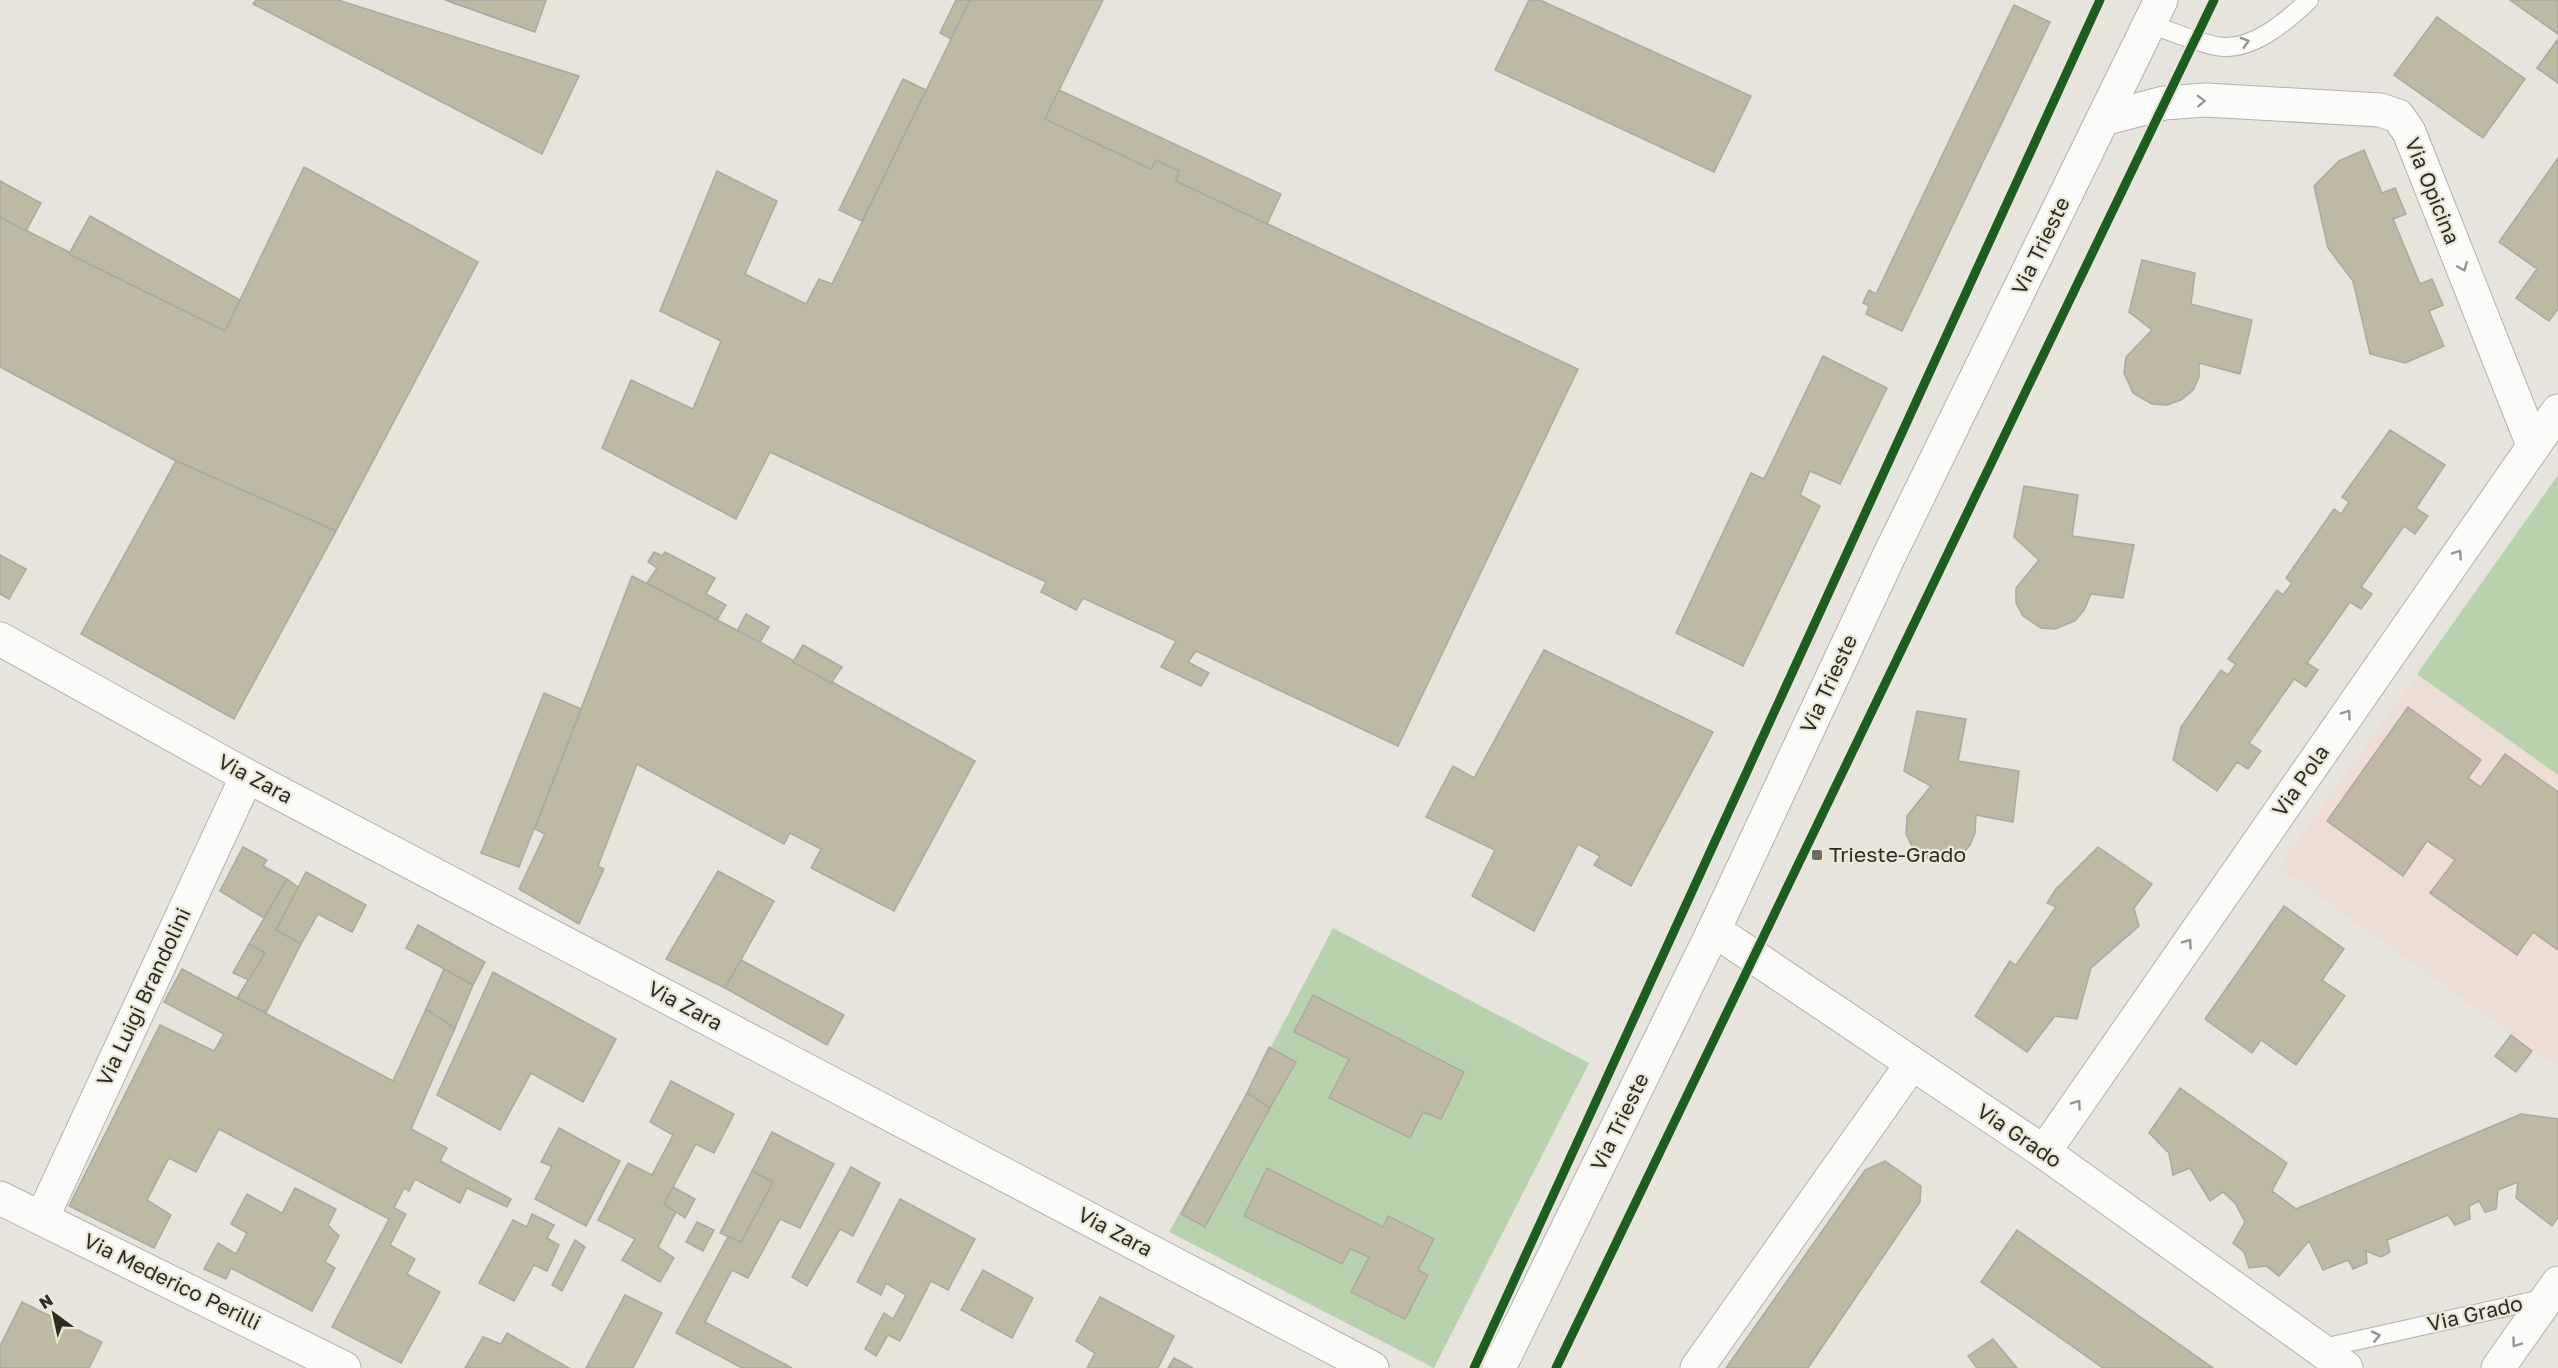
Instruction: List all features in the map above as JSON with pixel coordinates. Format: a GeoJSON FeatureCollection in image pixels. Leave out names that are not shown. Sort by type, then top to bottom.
{"type":"FeatureCollection","features":[{"type":"Feature","properties":{"kind":"street","name":"Via Trieste"},"geometry":{"type":"LineString","coordinates":[[1499,1368],[1714,930],[1889,556],[2155,12]]}},
{"type":"Feature","properties":{"kind":"street","name":"Via Opicina"},"geometry":{"type":"LineString","coordinates":[[2103,119],[2164,103],[2206,100],[2380,110],[2398,116],[2409,132],[2533,445]]}},
{"type":"Feature","properties":{"kind":"street","name":"Via Pola"},"geometry":{"type":"LineString","coordinates":[[2044,1152],[2558,411]]}},
{"type":"Feature","properties":{"kind":"street","name":"Via Zara"},"geometry":{"type":"LineString","coordinates":[[0,639],[247,776],[1372,1368]]}},
{"type":"Feature","properties":{"kind":"street","name":"Via Luigi Brandolini"},"geometry":{"type":"LineString","coordinates":[[42,1218],[247,776]]}},
{"type":"Feature","properties":{"kind":"street","name":"Via Grado"},"geometry":{"type":"LineString","coordinates":[[1714,930],[1911,1065],[2044,1152],[2346,1368]]}},
{"type":"Feature","properties":{"kind":"street"},"geometry":{"type":"LineString","coordinates":[[1697,1368],[1911,1065]]}},
{"type":"Feature","properties":{"kind":"street","name":"Via Mederico Perilli"},"geometry":{"type":"LineString","coordinates":[[0,1198],[344,1368]]}},
{"type":"Feature","properties":{"kind":"street"},"geometry":{"type":"LineString","coordinates":[[2498,1368],[2554,1296]]}},
{"type":"Feature","properties":{"kind":"lane"},"geometry":{"type":"LineString","coordinates":[[2155,12],[2218,47],[2247,44],[2289,19],[2309,0]]}},
{"type":"Feature","properties":{"kind":"lane","name":"Via Grado"},"geometry":{"type":"LineString","coordinates":[[2319,1349],[2554,1296]]}},
{"type":"Feature","properties":{"kind":"shaded area"},"geometry":{"type":"Polygon","coordinates":[[[2497,563],[2558,606],[2558,1067],[2279,867],[2497,563]]]}},
{"type":"Feature","properties":{"kind":"green space"},"geometry":{"type":"Polygon","coordinates":[[[2558,475],[2558,775],[2417,674],[2558,475]]]}},
{"type":"Feature","properties":{"kind":"green space"},"geometry":{"type":"Polygon","coordinates":[[[1333,928],[1589,1063],[1434,1368],[1169,1232],[1247,1093],[1333,928]]]}},
{"type":"Feature","properties":{"kind":"building"},"geometry":{"type":"Polygon","coordinates":[[[256,0],[338,0],[579,76],[542,154],[253,4],[256,0]]]}},
{"type":"Feature","properties":{"kind":"building"},"geometry":{"type":"Polygon","coordinates":[[[445,0],[546,0],[535,32],[445,0]]]}},
{"type":"Feature","properties":{"kind":"building"},"geometry":{"type":"Polygon","coordinates":[[[956,0],[970,0],[951,39],[940,33],[956,0]]]}},
{"type":"Feature","properties":{"kind":"building"},"geometry":{"type":"Polygon","coordinates":[[[970,0],[1103,0],[1045,119],[1151,169],[1156,160],[1179,171],[1176,181],[1578,369],[1398,746],[1196,651],[1188,662],[1209,673],[1201,686],[1161,667],[1176,641],[1083,598],[1076,610],[1041,592],[1046,582],[770,452],[736,519],[602,448],[631,380],[693,409],[721,341],[660,311],[717,171],[777,201],[745,274],[806,304],[819,279],[832,284],[970,0]]]}},
{"type":"Feature","properties":{"kind":"building"},"geometry":{"type":"Polygon","coordinates":[[[1529,0],[1540,0],[1751,96],[1714,172],[1495,70],[1529,0]]]}},
{"type":"Feature","properties":{"kind":"building"},"geometry":{"type":"Polygon","coordinates":[[[2510,0],[2558,0],[2558,34],[2510,0]]]}},
{"type":"Feature","properties":{"kind":"building"},"geometry":{"type":"Polygon","coordinates":[[[2014,5],[2050,22],[1902,331],[1866,314],[1869,306],[1863,303],[1869,290],[1876,294],[2014,5]]]}},
{"type":"Feature","properties":{"kind":"building"},"geometry":{"type":"Polygon","coordinates":[[[2437,17],[2525,79],[2483,138],[2394,75],[2437,17]]]}},
{"type":"Feature","properties":{"kind":"building"},"geometry":{"type":"Polygon","coordinates":[[[2558,39],[2558,83],[2537,68],[2558,39]]]}},
{"type":"Feature","properties":{"kind":"building"},"geometry":{"type":"Polygon","coordinates":[[[903,79],[926,90],[862,221],[839,210],[903,79]]]}},
{"type":"Feature","properties":{"kind":"building"},"geometry":{"type":"Polygon","coordinates":[[[1059,90],[1281,194],[1267,224],[1176,181],[1179,171],[1156,160],[1151,169],[1045,119],[1059,90]]]}},
{"type":"Feature","properties":{"kind":"building"},"geometry":{"type":"Polygon","coordinates":[[[2364,150],[2382,193],[2395,188],[2406,214],[2393,219],[2420,284],[2432,279],[2443,305],[2429,311],[2444,346],[2405,363],[2370,354],[2353,281],[2328,248],[2314,186],[2339,161],[2364,150]]]}},
{"type":"Feature","properties":{"kind":"building"},"geometry":{"type":"Polygon","coordinates":[[[2558,158],[2558,309],[2549,321],[2516,298],[2537,269],[2499,242],[2558,158]]]}},
{"type":"Feature","properties":{"kind":"building"},"geometry":{"type":"Polygon","coordinates":[[[304,167],[478,262],[336,531],[176,461],[0,367],[0,217],[225,331],[304,167]]]}},
{"type":"Feature","properties":{"kind":"building"},"geometry":{"type":"Polygon","coordinates":[[[0,181],[41,203],[26,231],[0,217],[0,181]]]}},
{"type":"Feature","properties":{"kind":"building"},"geometry":{"type":"Polygon","coordinates":[[[90,216],[240,300],[225,331],[69,254],[90,216]]]}},
{"type":"Feature","properties":{"kind":"building"},"geometry":{"type":"Polygon","coordinates":[[[2142,260],[2195,273],[2191,304],[2252,320],[2240,374],[2199,363],[2199,377],[2193,390],[2181,400],[2167,405],[2152,404],[2133,393],[2124,373],[2126,357],[2152,330],[2129,312],[2142,260]]]}},
{"type":"Feature","properties":{"kind":"building"},"geometry":{"type":"Polygon","coordinates":[[[1823,356],[1887,388],[1840,484],[1810,471],[1800,495],[1820,506],[1743,666],[1676,633],[1751,473],[1764,479],[1823,356]]]}},
{"type":"Feature","properties":{"kind":"building"},"geometry":{"type":"Polygon","coordinates":[[[2390,430],[2445,465],[2416,508],[2428,516],[2415,534],[2404,526],[2361,587],[2372,594],[2361,609],[2350,602],[2307,663],[2318,670],[2306,687],[2294,679],[2249,743],[2261,751],[2248,769],[2237,762],[2217,791],[2173,760],[2181,727],[2221,670],[2228,675],[2236,664],[2228,659],[2277,590],[2283,595],[2292,583],[2286,578],[2334,509],[2341,514],[2349,502],[2342,497],[2390,430]]]}},
{"type":"Feature","properties":{"kind":"building"},"geometry":{"type":"Polygon","coordinates":[[[176,461],[336,531],[234,719],[81,634],[176,461]]]}},
{"type":"Feature","properties":{"kind":"building"},"geometry":{"type":"Polygon","coordinates":[[[2024,486],[2078,495],[2072,536],[2134,545],[2123,598],[2091,594],[2084,610],[2075,621],[2055,629],[2041,628],[2023,616],[2016,603],[2016,588],[2039,560],[2014,537],[2024,486]]]}},
{"type":"Feature","properties":{"kind":"building"},"geometry":{"type":"Polygon","coordinates":[[[654,552],[662,556],[665,552],[715,578],[706,594],[726,605],[717,620],[647,583],[657,568],[648,562],[654,552]]]}},
{"type":"Feature","properties":{"kind":"building"},"geometry":{"type":"Polygon","coordinates":[[[0,555],[26,569],[9,599],[0,594],[0,555]]]}},
{"type":"Feature","properties":{"kind":"building"},"geometry":{"type":"Polygon","coordinates":[[[632,576],[760,642],[975,761],[894,911],[811,868],[821,849],[790,833],[784,844],[637,764],[598,866],[604,869],[579,924],[519,889],[545,834],[535,829],[632,576]]]}},
{"type":"Feature","properties":{"kind":"building"},"geometry":{"type":"Polygon","coordinates":[[[746,614],[769,627],[760,642],[737,631],[746,614]]]}},
{"type":"Feature","properties":{"kind":"building"},"geometry":{"type":"Polygon","coordinates":[[[803,645],[842,667],[831,683],[793,662],[803,645]]]}},
{"type":"Feature","properties":{"kind":"building"},"geometry":{"type":"Polygon","coordinates":[[[1544,650],[1713,732],[1631,886],[1594,865],[1600,856],[1578,844],[1534,931],[1472,896],[1495,850],[1426,817],[1453,766],[1474,778],[1544,650]]]}},
{"type":"Feature","properties":{"kind":"building"},"geometry":{"type":"Polygon","coordinates":[[[544,693],[581,709],[519,867],[481,853],[544,693]]]}},
{"type":"Feature","properties":{"kind":"building"},"geometry":{"type":"Polygon","coordinates":[[[2408,707],[2481,760],[2468,778],[2481,787],[2505,754],[2558,792],[2558,950],[2533,932],[2517,955],[2430,893],[2455,860],[2427,841],[2403,876],[2327,821],[2408,707]]]}},
{"type":"Feature","properties":{"kind":"building"},"geometry":{"type":"Polygon","coordinates":[[[1917,711],[1966,719],[1958,761],[2019,771],[2013,822],[1976,815],[1975,833],[1970,845],[1961,855],[1948,861],[1934,861],[1921,856],[1912,846],[1906,834],[1907,816],[1931,786],[1904,771],[1917,711]]]}},
{"type":"Feature","properties":{"kind":"building"},"geometry":{"type":"Polygon","coordinates":[[[243,847],[267,860],[263,866],[287,879],[264,918],[220,891],[243,847]]]}},
{"type":"Feature","properties":{"kind":"building"},"geometry":{"type":"Polygon","coordinates":[[[2098,847],[2152,884],[2134,908],[2139,926],[2091,968],[2077,1019],[2055,1016],[2027,1052],[1975,1016],[2010,961],[2016,965],[2056,907],[2047,903],[2056,889],[2098,847]]]}},
{"type":"Feature","properties":{"kind":"building"},"geometry":{"type":"Polygon","coordinates":[[[718,871],[774,901],[725,988],[666,959],[718,871]]]}},
{"type":"Feature","properties":{"kind":"building"},"geometry":{"type":"Polygon","coordinates":[[[306,872],[366,905],[352,932],[318,914],[301,944],[276,930],[306,872]]]}},
{"type":"Feature","properties":{"kind":"building"},"geometry":{"type":"Polygon","coordinates":[[[287,879],[298,887],[276,930],[301,944],[266,1013],[237,998],[265,953],[249,944],[287,879]]]}},
{"type":"Feature","properties":{"kind":"building"},"geometry":{"type":"Polygon","coordinates":[[[2284,906],[2344,949],[2322,980],[2345,996],[2296,1065],[2261,1040],[2252,1053],[2205,1019],[2284,906]]]}},
{"type":"Feature","properties":{"kind":"building"},"geometry":{"type":"Polygon","coordinates":[[[418,925],[485,962],[473,985],[406,948],[418,925]]]}},
{"type":"Feature","properties":{"kind":"building"},"geometry":{"type":"Polygon","coordinates":[[[249,944],[265,953],[249,980],[233,973],[249,944]]]}},
{"type":"Feature","properties":{"kind":"building"},"geometry":{"type":"Polygon","coordinates":[[[741,960],[844,1015],[827,1045],[725,988],[741,960]]]}},
{"type":"Feature","properties":{"kind":"building"},"geometry":{"type":"Polygon","coordinates":[[[182,969],[393,1081],[426,1009],[455,1028],[411,1129],[447,1148],[440,1161],[511,1199],[507,1207],[467,1188],[460,1203],[415,1179],[409,1191],[404,1188],[394,1208],[406,1214],[390,1245],[415,1259],[407,1274],[440,1292],[401,1363],[332,1327],[389,1219],[219,1129],[196,1172],[169,1158],[147,1200],[171,1215],[154,1248],[69,1206],[160,1025],[214,1051],[224,1034],[164,1002],[182,969]]]}},
{"type":"Feature","properties":{"kind":"building"},"geometry":{"type":"Polygon","coordinates":[[[444,969],[473,985],[455,1028],[426,1009],[444,969]]]}},
{"type":"Feature","properties":{"kind":"building"},"geometry":{"type":"Polygon","coordinates":[[[493,972],[616,1039],[583,1102],[531,1073],[500,1130],[437,1095],[493,972]]]}},
{"type":"Feature","properties":{"kind":"building"},"geometry":{"type":"Polygon","coordinates":[[[1313,995],[1464,1072],[1441,1119],[1423,1112],[1410,1138],[1329,1098],[1349,1059],[1294,1032],[1313,995]]]}},
{"type":"Feature","properties":{"kind":"building"},"geometry":{"type":"Polygon","coordinates":[[[2511,1035],[2532,1051],[2516,1072],[2495,1056],[2511,1035]]]}},
{"type":"Feature","properties":{"kind":"building"},"geometry":{"type":"Polygon","coordinates":[[[1269,1047],[1296,1062],[1270,1108],[1247,1093],[1269,1047]]]}},
{"type":"Feature","properties":{"kind":"building"},"geometry":{"type":"Polygon","coordinates":[[[671,1081],[734,1114],[714,1153],[696,1144],[664,1204],[676,1212],[658,1247],[674,1258],[660,1282],[622,1260],[635,1239],[598,1220],[628,1163],[652,1175],[673,1135],[650,1122],[671,1081]]]}},
{"type":"Feature","properties":{"kind":"building"},"geometry":{"type":"Polygon","coordinates":[[[2180,1088],[2287,1163],[2272,1191],[2296,1209],[2521,1114],[2558,1119],[2558,1217],[2552,1226],[2516,1198],[2518,1182],[2498,1190],[2496,1209],[2485,1212],[2479,1201],[2469,1206],[2470,1219],[2455,1225],[2448,1215],[2387,1240],[2390,1252],[2381,1257],[2366,1251],[2367,1263],[2353,1269],[2348,1260],[2323,1270],[2309,1241],[2279,1276],[2266,1266],[2249,1268],[2244,1252],[2233,1243],[2245,1222],[2235,1203],[2223,1192],[2210,1201],[2190,1168],[2173,1175],[2169,1153],[2149,1133],[2180,1088]]]}},
{"type":"Feature","properties":{"kind":"building"},"geometry":{"type":"Polygon","coordinates":[[[1247,1093],[1270,1108],[1205,1227],[1181,1214],[1247,1093]]]}},
{"type":"Feature","properties":{"kind":"building"},"geometry":{"type":"Polygon","coordinates":[[[559,1128],[620,1161],[586,1226],[535,1199],[552,1166],[541,1162],[559,1128]]]}},
{"type":"Feature","properties":{"kind":"building"},"geometry":{"type":"Polygon","coordinates":[[[772,1132],[834,1164],[800,1228],[780,1219],[748,1278],[732,1270],[705,1322],[792,1368],[742,1368],[676,1333],[728,1237],[741,1242],[773,1182],[752,1171],[772,1132]]]}},
{"type":"Feature","properties":{"kind":"building"},"geometry":{"type":"Polygon","coordinates":[[[1885,1161],[1921,1186],[1920,1202],[1808,1368],[1726,1368],[1865,1170],[1885,1161]]]}},
{"type":"Feature","properties":{"kind":"building"},"geometry":{"type":"Polygon","coordinates":[[[851,1167],[880,1183],[853,1236],[840,1229],[807,1286],[792,1277],[851,1167]]]}},
{"type":"Feature","properties":{"kind":"building"},"geometry":{"type":"Polygon","coordinates":[[[1267,1168],[1383,1227],[1388,1216],[1434,1239],[1418,1270],[1428,1275],[1405,1319],[1351,1292],[1369,1257],[1350,1249],[1342,1264],[1244,1216],[1267,1168]]]}},
{"type":"Feature","properties":{"kind":"building"},"geometry":{"type":"Polygon","coordinates":[[[752,1171],[773,1182],[741,1242],[720,1233],[752,1171]]]}},
{"type":"Feature","properties":{"kind":"building"},"geometry":{"type":"Polygon","coordinates":[[[673,1187],[695,1199],[685,1218],[664,1204],[673,1187]]]}},
{"type":"Feature","properties":{"kind":"building"},"geometry":{"type":"Polygon","coordinates":[[[295,1188],[336,1209],[328,1225],[339,1236],[325,1262],[335,1268],[312,1311],[231,1268],[226,1279],[204,1269],[218,1243],[236,1254],[247,1233],[231,1224],[247,1194],[282,1213],[295,1188]]]}},
{"type":"Feature","properties":{"kind":"building"},"geometry":{"type":"Polygon","coordinates":[[[900,1199],[975,1239],[948,1290],[931,1281],[900,1341],[888,1335],[876,1356],[865,1349],[884,1313],[893,1319],[906,1295],[886,1283],[881,1295],[857,1282],[900,1199]]]}},
{"type":"Feature","properties":{"kind":"building"},"geometry":{"type":"Polygon","coordinates":[[[532,1214],[554,1225],[547,1238],[559,1245],[547,1271],[534,1265],[514,1301],[479,1283],[513,1220],[527,1227],[532,1214]]]}},
{"type":"Feature","properties":{"kind":"building"},"geometry":{"type":"Polygon","coordinates":[[[697,1222],[714,1230],[703,1251],[686,1242],[697,1222]]]}},
{"type":"Feature","properties":{"kind":"building"},"geometry":{"type":"Polygon","coordinates":[[[2017,1230],[2213,1368],[2103,1368],[1981,1282],[2017,1230]]]}},
{"type":"Feature","properties":{"kind":"building"},"geometry":{"type":"Polygon","coordinates":[[[575,1240],[585,1247],[562,1291],[552,1285],[575,1240]]]}},
{"type":"Feature","properties":{"kind":"building"},"geometry":{"type":"Polygon","coordinates":[[[983,1270],[1033,1298],[1012,1338],[961,1310],[983,1270]]]}},
{"type":"Feature","properties":{"kind":"building"},"geometry":{"type":"Polygon","coordinates":[[[625,1295],[662,1313],[633,1368],[586,1368],[625,1295]]]}},
{"type":"Feature","properties":{"kind":"building"},"geometry":{"type":"Polygon","coordinates":[[[1100,1297],[1174,1336],[1158,1368],[1087,1368],[1095,1353],[1076,1341],[1100,1297]]]}},
{"type":"Feature","properties":{"kind":"building"},"geometry":{"type":"Polygon","coordinates":[[[22,1302],[102,1342],[89,1368],[0,1368],[0,1346],[22,1302]]]}},
{"type":"Feature","properties":{"kind":"building"},"geometry":{"type":"Polygon","coordinates":[[[507,1333],[569,1368],[465,1368],[483,1337],[501,1344],[507,1333]]]}},
{"type":"Feature","properties":{"kind":"building"},"geometry":{"type":"Polygon","coordinates":[[[1993,1339],[2017,1368],[1977,1368],[1968,1356],[1993,1339]]]}},
{"type":"Feature","properties":{"kind":"building"},"geometry":{"type":"Polygon","coordinates":[[[1174,1358],[1193,1368],[1168,1368],[1174,1358]]]}},
{"type":"Feature","properties":{"kind":"cycle path"},"geometry":{"type":"LineString","coordinates":[[1474,1368],[2100,0]]}},
{"type":"Feature","properties":{"kind":"cycle path"},"geometry":{"type":"LineString","coordinates":[[1556,1368],[2214,0]]}},
{"type":"Feature","properties":{"kind":"place","name":"Trieste-Grado"},"geometry":{"type":"Point","coordinates":[1817,855]}}]}
